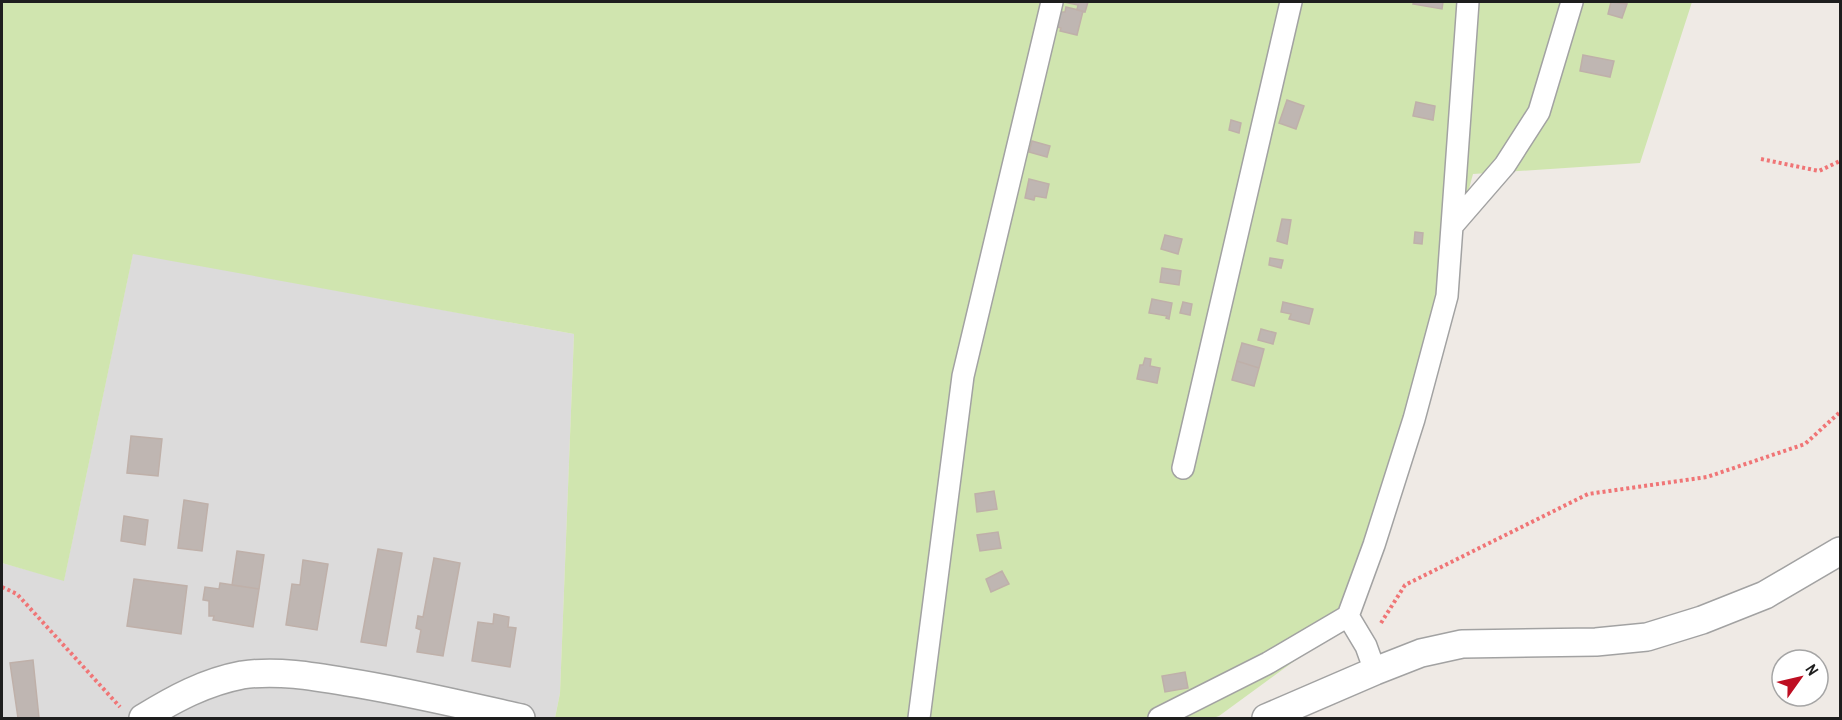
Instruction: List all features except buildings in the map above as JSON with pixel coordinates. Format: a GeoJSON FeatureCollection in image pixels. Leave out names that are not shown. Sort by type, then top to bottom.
{"type":"FeatureCollection","features":[{"type":"Feature","properties":{"kind":"street"},"geometry":{"type":"LineString","coordinates":[[919,718],[963,376],[1052,2]]}},
{"type":"Feature","properties":{"kind":"street"},"geometry":{"type":"LineString","coordinates":[[1183,468],[1291,2]]}},
{"type":"Feature","properties":{"kind":"street"},"geometry":{"type":"LineString","coordinates":[[1159,718],[1268,663],[1348,616],[1374,545],[1413,419],[1447,296],[1468,2]]}},
{"type":"Feature","properties":{"kind":"street"},"geometry":{"type":"LineString","coordinates":[[1453,225],[1505,165],[1539,112],[1572,2]]}},
{"type":"Feature","properties":{"kind":"street"},"geometry":{"type":"LineString","coordinates":[[1266,718],[1370,658],[1421,653],[1462,644],[1596,642],[1647,637],[1702,620],[1765,595],[1840,551]]}},
{"type":"Feature","properties":{"kind":"street"},"geometry":{"type":"LineString","coordinates":[[1348,616],[1370,658]]}},
{"type":"Feature","properties":{"kind":"street"},"geometry":{"type":"LineString","coordinates":[[133,714],[173,700],[208,684],[243,675],[280,673],[404,691],[521,718]]}},
{"type":"Feature","properties":{"kind":"path"},"geometry":{"type":"LineString","coordinates":[[1761,159],[1819,171],[1840,161]]}},
{"type":"Feature","properties":{"kind":"path"},"geometry":{"type":"LineString","coordinates":[[1370,658],[1405,585],[1588,494],[1707,477],[1805,444],[1840,412]]}},
{"type":"Feature","properties":{"kind":"path"},"geometry":{"type":"LineString","coordinates":[[2,587],[17,594],[133,714]]}},
{"type":"Feature","properties":{"kind":"shaded area"},"geometry":{"type":"Polygon","coordinates":[[[133,253],[574,334],[560,693],[555,718],[2,718],[2,563],[64,580],[133,253]]]}},
{"type":"Feature","properties":{"kind":"green space"},"geometry":{"type":"Polygon","coordinates":[[[2,2],[1692,2],[1640,163],[1473,174],[1353,618],[1219,716],[1213,718],[555,718],[560,693],[574,334],[133,254],[64,581],[2,563],[2,2]]]}}]}
